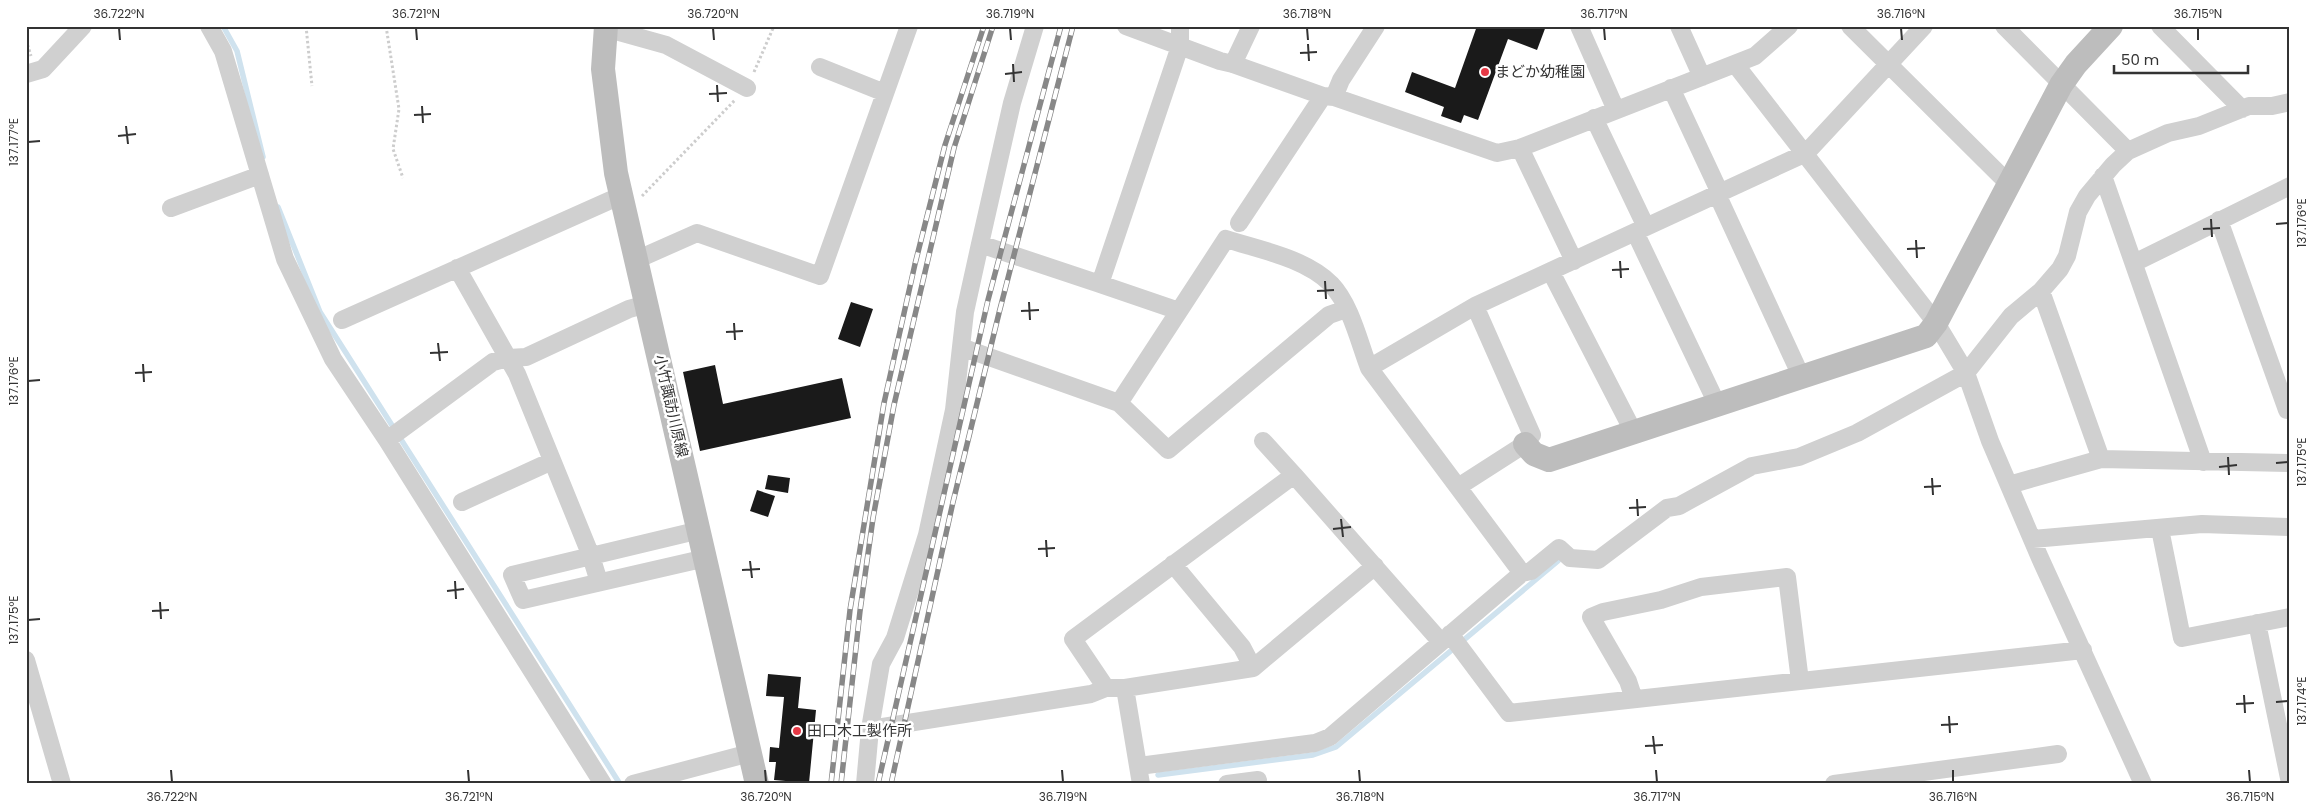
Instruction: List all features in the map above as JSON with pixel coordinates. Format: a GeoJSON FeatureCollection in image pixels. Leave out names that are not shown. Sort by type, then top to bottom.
{"type":"FeatureCollection","features":[{"type":"Feature","properties":{"kind":"street"},"geometry":{"type":"LineString","coordinates":[[26,74],[43,69],[83,26]]}},
{"type":"Feature","properties":{"kind":"street"},"geometry":{"type":"LineString","coordinates":[[208,26],[223,51],[285,259],[333,359],[388,440],[603,784]]}},
{"type":"Feature","properties":{"kind":"street"},"geometry":{"type":"LineString","coordinates":[[636,260],[697,233],[820,276],[909,26]]}},
{"type":"Feature","properties":{"kind":"street"},"geometry":{"type":"LineString","coordinates":[[865,784],[870,728],[881,664],[894,638],[927,535],[954,410],[965,312],[1012,103],[1034,26]]}},
{"type":"Feature","properties":{"kind":"street"},"geometry":{"type":"LineString","coordinates":[[1126,26],[1220,61],[1497,153],[1520,148],[1755,56],[1785,28]]}},
{"type":"Feature","properties":{"kind":"street"},"geometry":{"type":"LineString","coordinates":[[1100,284],[1180,46],[1180,26]]}},
{"type":"Feature","properties":{"kind":"street"},"geometry":{"type":"LineString","coordinates":[[1233,64],[1252,26]]}},
{"type":"Feature","properties":{"kind":"street"},"geometry":{"type":"LineString","coordinates":[[1239,223],[1341,80],[1376,26]]}},
{"type":"Feature","properties":{"kind":"street"},"geometry":{"type":"LineString","coordinates":[[1579,26],[1616,110]]}},
{"type":"Feature","properties":{"kind":"street"},"geometry":{"type":"LineString","coordinates":[[1679,26],[1702,77]]}},
{"type":"Feature","properties":{"kind":"street"},"geometry":{"type":"LineString","coordinates":[[1850,26],[2009,184]]}},
{"type":"Feature","properties":{"kind":"street"},"geometry":{"type":"LineString","coordinates":[[1369,368],[1475,306],[1806,153],[1924,26]]}},
{"type":"Feature","properties":{"kind":"street"},"geometry":{"type":"LineString","coordinates":[[2004,26],[2128,151]]}},
{"type":"Feature","properties":{"kind":"street"},"geometry":{"type":"LineString","coordinates":[[1526,444],[1534,454],[1548,460],[1926,336],[1936,323],[2061,85],[2081,58],[2111,26]]}},
{"type":"Feature","properties":{"kind":"street"},"geometry":{"type":"LineString","coordinates":[[2160,26],[2242,109]]}},
{"type":"Feature","properties":{"kind":"street"},"geometry":{"type":"LineString","coordinates":[[606,27],[666,45],[747,88]]}},
{"type":"Feature","properties":{"kind":"street","name":"小竹諏訪川原線"},"geometry":{"type":"LineString","coordinates":[[606,27],[603,69],[616,173],[707,560],[757,784]]}},
{"type":"Feature","properties":{"kind":"street"},"geometry":{"type":"LineString","coordinates":[[1735,64],[1806,153],[1936,323],[1966,373],[1990,441],[2143,784]]}},
{"type":"Feature","properties":{"kind":"street"},"geometry":{"type":"LineString","coordinates":[[820,67],[885,93]]}},
{"type":"Feature","properties":{"kind":"street"},"geometry":{"type":"LineString","coordinates":[[1671,88],[1801,376]]}},
{"type":"Feature","properties":{"kind":"street"},"geometry":{"type":"LineString","coordinates":[[1139,766],[1315,743],[1330,737],[1452,641],[1522,573],[1531,571],[1558,548],[1570,558],[1598,560],[1667,508],[1679,506],[1752,466],[1799,457],[1857,432],[1966,373],[2011,316],[2041,291],[2060,269],[2067,256],[2078,212],[2087,196],[2103,176],[2128,151],[2168,133],[2199,126],[2249,106],[2272,106],[2290,102]]}},
{"type":"Feature","properties":{"kind":"street"},"geometry":{"type":"LineString","coordinates":[[1594,118],[1716,404]]}},
{"type":"Feature","properties":{"kind":"street"},"geometry":{"type":"LineString","coordinates":[[1520,148],[1574,261]]}},
{"type":"Feature","properties":{"kind":"street"},"geometry":{"type":"LineString","coordinates":[[171,208],[260,175]]}},
{"type":"Feature","properties":{"kind":"street"},"geometry":{"type":"LineString","coordinates":[[2103,176],[2203,462]]}},
{"type":"Feature","properties":{"kind":"street"},"geometry":{"type":"LineString","coordinates":[[2134,263],[2290,186]]}},
{"type":"Feature","properties":{"kind":"street"},"geometry":{"type":"LineString","coordinates":[[342,320],[457,268],[623,203]]}},
{"type":"Feature","properties":{"kind":"street"},"geometry":{"type":"LineString","coordinates":[[2219,220],[2287,410],[2290,410]]}},
{"type":"Feature","properties":{"kind":"street"},"geometry":{"type":"LineString","coordinates":[[1118,403],[1226,239],[1296,262],[1318,273],[1332,285],[1346,309],[1369,368],[1522,573]]}},
{"type":"Feature","properties":{"kind":"street"},"geometry":{"type":"LineString","coordinates":[[980,244],[1179,312]]}},
{"type":"Feature","properties":{"kind":"street"},"geometry":{"type":"LineString","coordinates":[[457,268],[517,374],[591,556],[598,582]]}},
{"type":"Feature","properties":{"kind":"street"},"geometry":{"type":"LineString","coordinates":[[1551,272],[1633,431]]}},
{"type":"Feature","properties":{"kind":"street"},"geometry":{"type":"LineString","coordinates":[[2041,291],[2101,459]]}},
{"type":"Feature","properties":{"kind":"street"},"geometry":{"type":"LineString","coordinates":[[388,440],[493,362],[508,358],[526,357],[629,309],[647,304]]}},
{"type":"Feature","properties":{"kind":"street"},"geometry":{"type":"LineString","coordinates":[[1458,487],[1526,444],[1532,435],[1475,306]]}},
{"type":"Feature","properties":{"kind":"street"},"geometry":{"type":"LineString","coordinates":[[960,347],[1118,403],[1168,450],[1328,315],[1346,309]]}},
{"type":"Feature","properties":{"kind":"street"},"geometry":{"type":"LineString","coordinates":[[1263,441],[1375,566],[1452,641],[1509,714],[2083,650]]}},
{"type":"Feature","properties":{"kind":"street"},"geometry":{"type":"LineString","coordinates":[[2009,485],[2101,459],[2290,463]]}},
{"type":"Feature","properties":{"kind":"street"},"geometry":{"type":"LineString","coordinates":[[462,502],[552,461]]}},
{"type":"Feature","properties":{"kind":"street"},"geometry":{"type":"LineString","coordinates":[[1106,688],[1073,639],[1294,475]]}},
{"type":"Feature","properties":{"kind":"street"},"geometry":{"type":"LineString","coordinates":[[2033,538],[2160,529],[2202,524],[2290,527]]}},
{"type":"Feature","properties":{"kind":"street"},"geometry":{"type":"LineString","coordinates":[[2160,529],[2182,638],[2290,617]]}},
{"type":"Feature","properties":{"kind":"street"},"geometry":{"type":"LineString","coordinates":[[700,530],[512,575],[523,600],[693,561],[707,560]]}},
{"type":"Feature","properties":{"kind":"street"},"geometry":{"type":"LineString","coordinates":[[1173,564],[1242,647],[1252,668]]}},
{"type":"Feature","properties":{"kind":"street"},"geometry":{"type":"LineString","coordinates":[[870,728],[1091,694],[1106,688],[1125,688],[1252,668],[1375,566]]}},
{"type":"Feature","properties":{"kind":"street"},"geometry":{"type":"LineString","coordinates":[[1634,699],[1628,681],[1591,616],[1661,600],[1701,587],[1787,577],[1800,681]]}},
{"type":"Feature","properties":{"kind":"street"},"geometry":{"type":"LineString","coordinates":[[2257,623],[2290,783]]}},
{"type":"Feature","properties":{"kind":"street"},"geometry":{"type":"LineString","coordinates":[[26,660],[62,784]]}},
{"type":"Feature","properties":{"kind":"street"},"geometry":{"type":"LineString","coordinates":[[1125,688],[1141,784]]}},
{"type":"Feature","properties":{"kind":"street"},"geometry":{"type":"LineString","coordinates":[[641,781],[750,753]]}},
{"type":"Feature","properties":{"kind":"street"},"geometry":{"type":"LineString","coordinates":[[1834,784],[2058,754]]}},
{"type":"Feature","properties":{"kind":"street"},"geometry":{"type":"LineString","coordinates":[[1227,784],[1258,780]]}},
{"type":"Feature","properties":{"kind":"path"},"geometry":{"type":"LineString","coordinates":[[306,26],[312,86]]}},
{"type":"Feature","properties":{"kind":"path"},"geometry":{"type":"LineString","coordinates":[[386,26],[398,109],[393,149],[403,178]]}},
{"type":"Feature","properties":{"kind":"path"},"geometry":{"type":"LineString","coordinates":[[623,203],[747,88],[774,26]]}},
{"type":"Feature","properties":{"kind":"building"},"geometry":{"type":"Polygon","coordinates":[[[1477,26],[1546,26],[1537,50],[1508,39],[1478,120],[1464,115],[1461,123],[1441,116],[1444,107],[1405,92],[1412,72],[1455,88],[1477,26]]]}},
{"type":"Feature","properties":{"kind":"building"},"geometry":{"type":"Polygon","coordinates":[[[851,302],[873,309],[860,347],[838,339],[851,302]]]}},
{"type":"Feature","properties":{"kind":"building"},"geometry":{"type":"Polygon","coordinates":[[[715,365],[723,404],[842,378],[851,418],[700,451],[683,372],[715,365]]]}},
{"type":"Feature","properties":{"kind":"building"},"geometry":{"type":"Polygon","coordinates":[[[768,475],[790,478],[788,493],[765,489],[768,475]]]}},
{"type":"Feature","properties":{"kind":"building"},"geometry":{"type":"Polygon","coordinates":[[[757,490],[775,496],[768,517],[750,511],[757,490]]]}},
{"type":"Feature","properties":{"kind":"building","name":"田口木工製作所"},"geometry":{"type":"Polygon","coordinates":[[[768,674],[801,677],[798,708],[816,710],[809,783],[774,780],[776,762],[769,762],[770,747],[779,748],[784,697],[766,696],[768,674]]]}},
{"type":"Feature","properties":{"kind":"waterway"},"geometry":{"type":"LineString","coordinates":[[223,26],[237,51],[263,157]]}},
{"type":"Feature","properties":{"kind":"waterway"},"geometry":{"type":"LineString","coordinates":[[278,207],[320,312],[620,784]]}},
{"type":"Feature","properties":{"kind":"waterway"},"geometry":{"type":"LineString","coordinates":[[1158,775],[1313,755],[1336,747],[1558,561]]}},
{"type":"Feature","properties":{"kind":"railway"},"geometry":{"type":"LineString","coordinates":[[831,784],[850,610],[884,403],[915,264],[945,145],[984,26]]}},
{"type":"Feature","properties":{"kind":"railway"},"geometry":{"type":"LineString","coordinates":[[841,784],[860,611],[873,518],[894,405],[954,148],[993,26]]}},
{"type":"Feature","properties":{"kind":"railway"},"geometry":{"type":"LineString","coordinates":[[878,784],[988,300],[1061,26]]}},
{"type":"Feature","properties":{"kind":"railway"},"geometry":{"type":"LineString","coordinates":[[891,784],[953,502],[999,313],[1073,26]]}},
{"type":"Feature","properties":{"kind":"place","name":"まどか幼稚園"},"geometry":{"type":"Point","coordinates":[1485,72]}},
{"type":"Feature","properties":{"kind":"place","name":"田口木工製作所"},"geometry":{"type":"Point","coordinates":[797,731]}}]}
